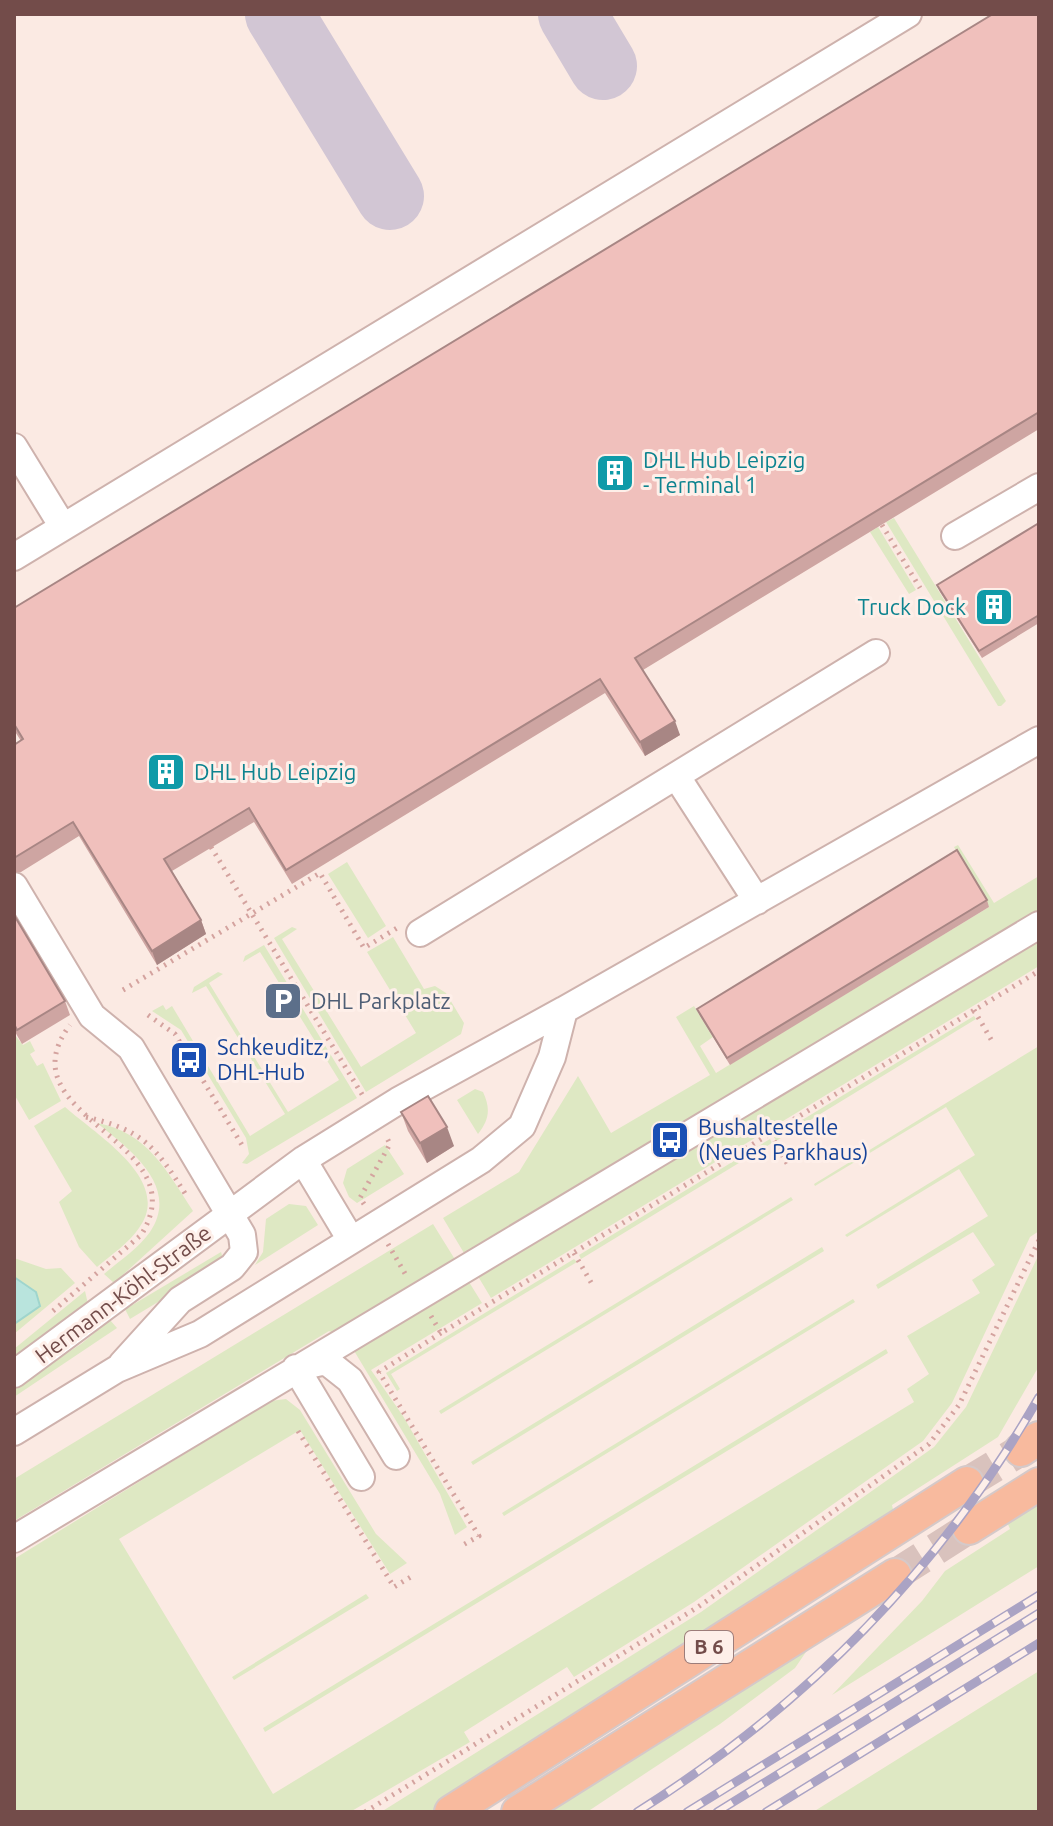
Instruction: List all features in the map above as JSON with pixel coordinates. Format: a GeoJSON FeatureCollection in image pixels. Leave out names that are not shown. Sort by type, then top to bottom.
{"type":"FeatureCollection","features":[{"type":"Feature","properties":{"kind":"main road","name":"B 6"},"geometry":{"type":"LineString","coordinates":[[451,1812],[967,1483]]}},
{"type":"Feature","properties":{"kind":"main road"},"geometry":{"type":"LineString","coordinates":[[969,1528],[1039,1484]]}},
{"type":"Feature","properties":{"kind":"main road","name":"B 6"},"geometry":{"type":"LineString","coordinates":[[518,1812],[895,1575]]}},
{"type":"Feature","properties":{"kind":"street"},"geometry":{"type":"LineString","coordinates":[[14,557],[908,14]]}},
{"type":"Feature","properties":{"kind":"street"},"geometry":{"type":"LineString","coordinates":[[14,447],[26,484],[63,527]]}},
{"type":"Feature","properties":{"kind":"street"},"geometry":{"type":"LineString","coordinates":[[955,536],[1039,487]]}},
{"type":"Feature","properties":{"kind":"street"},"geometry":{"type":"LineString","coordinates":[[420,933],[876,653]]}},
{"type":"Feature","properties":{"kind":"street","name":"Hermann-Köhl-Straße"},"geometry":{"type":"LineString","coordinates":[[14,1374],[303,1160],[398,1101],[1039,740]]}},
{"type":"Feature","properties":{"kind":"street"},"geometry":{"type":"LineString","coordinates":[[677,777],[757,901]]}},
{"type":"Feature","properties":{"kind":"street","name":"Hermann-Köhl-Straße"},"geometry":{"type":"LineString","coordinates":[[14,886],[92,1016],[131,1048],[242,1235],[244,1252],[232,1267],[180,1300],[117,1369]]}},
{"type":"Feature","properties":{"kind":"street"},"geometry":{"type":"LineString","coordinates":[[14,1539],[1039,925]]}},
{"type":"Feature","properties":{"kind":"street","name":"Hermann-Köhl-Straße"},"geometry":{"type":"LineString","coordinates":[[14,1432],[117,1369],[200,1334],[481,1160],[522,1126],[552,1057],[564,1010]]}},
{"type":"Feature","properties":{"kind":"street"},"geometry":{"type":"LineString","coordinates":[[303,1160],[351,1240]]}},
{"type":"Feature","properties":{"kind":"street"},"geometry":{"type":"LineString","coordinates":[[296,1368],[326,1361],[350,1380],[396,1456]]}},
{"type":"Feature","properties":{"kind":"street"},"geometry":{"type":"LineString","coordinates":[[296,1368],[361,1477]]}},
{"type":"Feature","properties":{"kind":"path"},"geometry":{"type":"LineString","coordinates":[[882,525],[920,588]]}},
{"type":"Feature","properties":{"kind":"path"},"geometry":{"type":"LineString","coordinates":[[211,847],[390,1144],[360,1198],[411,1282]]}},
{"type":"Feature","properties":{"kind":"path"},"geometry":{"type":"LineString","coordinates":[[123,990],[132,988],[320,873],[364,948],[412,919],[420,933]]}},
{"type":"Feature","properties":{"kind":"path"},"geometry":{"type":"LineString","coordinates":[[461,1546],[479,1536],[379,1372],[1039,971]]}},
{"type":"Feature","properties":{"kind":"path"},"geometry":{"type":"LineString","coordinates":[[974,1010],[992,1041]]}},
{"type":"Feature","properties":{"kind":"path"},"geometry":{"type":"LineString","coordinates":[[148,1015],[175,1034],[242,1145]]}},
{"type":"Feature","properties":{"kind":"path"},"geometry":{"type":"LineString","coordinates":[[50,1313],[141,1235],[150,1220],[153,1202],[150,1185],[124,1149],[82,1116],[56,1087],[53,1068],[55,1049],[78,1017]]}},
{"type":"Feature","properties":{"kind":"path"},"geometry":{"type":"LineString","coordinates":[[82,1116],[139,1134],[159,1153],[188,1198]]}},
{"type":"Feature","properties":{"kind":"path"},"geometry":{"type":"LineString","coordinates":[[770,1134],[788,1165]]}},
{"type":"Feature","properties":{"kind":"path"},"geometry":{"type":"LineString","coordinates":[[365,1812],[698,1607],[929,1444],[959,1405],[1039,1240]]}},
{"type":"Feature","properties":{"kind":"path"},"geometry":{"type":"LineString","coordinates":[[574,1253],[592,1284]]}},
{"type":"Feature","properties":{"kind":"path"},"geometry":{"type":"LineString","coordinates":[[425,1307],[441,1333]]}},
{"type":"Feature","properties":{"kind":"path"},"geometry":{"type":"LineString","coordinates":[[298,1431],[394,1587],[414,1575]]}},
{"type":"Feature","properties":{"kind":"green space"},"geometry":{"type":"Polygon","coordinates":[[[894,518],[1006,701],[1001,706],[998,706],[886,522],[894,518]]]}},
{"type":"Feature","properties":{"kind":"green space"},"geometry":{"type":"Polygon","coordinates":[[[878,527],[916,590],[909,594],[870,532],[878,527]]]}},
{"type":"Feature","properties":{"kind":"green space"},"geometry":{"type":"Polygon","coordinates":[[[958,845],[994,903],[1039,876],[1039,966],[491,1298],[443,1218],[519,1172],[578,1076],[611,1133],[710,1075],[676,1017],[694,1006],[713,1037],[700,1046],[716,1073],[989,907],[954,847],[958,845]]]}},
{"type":"Feature","properties":{"kind":"green space"},"geometry":{"type":"Polygon","coordinates":[[[347,862],[386,926],[368,938],[328,874],[347,862]]]}},
{"type":"Feature","properties":{"kind":"green space"},"geometry":{"type":"Polygon","coordinates":[[[292,927],[297,929],[282,939],[361,1067],[416,1033],[367,952],[393,937],[424,989],[435,986],[446,993],[464,1023],[461,1034],[366,1092],[274,938],[292,927]]]}},
{"type":"Feature","properties":{"kind":"green space"},"geometry":{"type":"Polygon","coordinates":[[[264,945],[357,1098],[247,1164],[242,1163],[249,1154],[246,1138],[181,1030],[152,1011],[163,1005],[166,1010],[172,1006],[250,1136],[285,1114],[206,986],[192,993],[194,987],[218,972],[223,974],[209,983],[288,1112],[339,1080],[260,952],[243,962],[245,956],[264,945]]]}},
{"type":"Feature","properties":{"kind":"green space"},"geometry":{"type":"Polygon","coordinates":[[[974,1016],[976,1019],[776,1141],[774,1137],[974,1016]]]}},
{"type":"Feature","properties":{"kind":"green space"},"geometry":{"type":"Polygon","coordinates":[[[14,1034],[23,1045],[30,1041],[35,1051],[30,1054],[37,1066],[43,1063],[61,1101],[29,1120],[14,1094],[14,1034]]]}},
{"type":"Feature","properties":{"kind":"green space"},"geometry":{"type":"Polygon","coordinates":[[[1039,1046],[1039,1231],[1030,1237],[952,1403],[923,1441],[694,1602],[574,1677],[567,1667],[464,1732],[470,1742],[350,1812],[14,1812],[14,1559],[270,1401],[286,1399],[300,1410],[376,1534],[407,1563],[390,1574],[300,1430],[119,1539],[273,1794],[914,1402],[907,1389],[929,1374],[907,1336],[980,1293],[972,1280],[995,1265],[973,1232],[878,1289],[876,1285],[988,1216],[959,1169],[847,1237],[845,1235],[975,1155],[946,1107],[814,1184],[1039,1046]]]}},
{"type":"Feature","properties":{"kind":"green space"},"geometry":{"type":"Polygon","coordinates":[[[475,1089],[483,1092],[488,1109],[485,1124],[478,1134],[457,1100],[475,1089]]]}},
{"type":"Feature","properties":{"kind":"green space"},"geometry":{"type":"Polygon","coordinates":[[[65,1107],[111,1144],[139,1176],[146,1193],[147,1210],[139,1228],[97,1267],[79,1247],[59,1202],[72,1191],[34,1126],[65,1107]]]}},
{"type":"Feature","properties":{"kind":"green space"},"geometry":{"type":"Polygon","coordinates":[[[97,1123],[129,1135],[154,1155],[193,1211],[114,1283],[104,1274],[150,1232],[158,1215],[159,1199],[155,1184],[136,1156],[97,1123]]]}},
{"type":"Feature","properties":{"kind":"green space"},"geometry":{"type":"Polygon","coordinates":[[[770,1139],[772,1143],[581,1259],[579,1255],[770,1139]]]}},
{"type":"Feature","properties":{"kind":"green space"},"geometry":{"type":"Polygon","coordinates":[[[385,1145],[404,1174],[357,1203],[349,1197],[343,1183],[347,1169],[385,1145]]]}},
{"type":"Feature","properties":{"kind":"green space"},"geometry":{"type":"Polygon","coordinates":[[[791,1197],[793,1200],[441,1414],[439,1411],[791,1197]]]}},
{"type":"Feature","properties":{"kind":"green space"},"geometry":{"type":"Polygon","coordinates":[[[289,1204],[306,1206],[318,1225],[255,1265],[263,1252],[266,1219],[289,1204]]]}},
{"type":"Feature","properties":{"kind":"green space"},"geometry":{"type":"Polygon","coordinates":[[[433,1224],[482,1303],[371,1370],[403,1416],[467,1527],[455,1535],[440,1494],[347,1339],[329,1331],[14,1521],[14,1479],[433,1224]]]}},
{"type":"Feature","properties":{"kind":"green space"},"geometry":{"type":"Polygon","coordinates":[[[822,1247],[824,1251],[473,1465],[471,1462],[822,1247]]]}},
{"type":"Feature","properties":{"kind":"green space"},"geometry":{"type":"Polygon","coordinates":[[[221,1252],[224,1262],[130,1319],[125,1309],[221,1252]]]}},
{"type":"Feature","properties":{"kind":"green space"},"geometry":{"type":"Polygon","coordinates":[[[1039,1254],[1039,1366],[998,1437],[892,1505],[894,1514],[431,1812],[381,1812],[701,1612],[934,1447],[966,1407],[1039,1254]]]}},
{"type":"Feature","properties":{"kind":"green space"},"geometry":{"type":"Polygon","coordinates":[[[14,1258],[46,1269],[61,1268],[75,1283],[14,1334],[14,1258]]]}},
{"type":"Feature","properties":{"kind":"green space"},"geometry":{"type":"Polygon","coordinates":[[[574,1259],[577,1262],[391,1374],[400,1389],[397,1391],[386,1373],[574,1259]]]}},
{"type":"Feature","properties":{"kind":"green space"},"geometry":{"type":"Polygon","coordinates":[[[85,1291],[88,1304],[14,1361],[14,1349],[85,1291]]]}},
{"type":"Feature","properties":{"kind":"green space"},"geometry":{"type":"Polygon","coordinates":[[[853,1299],[855,1302],[504,1516],[502,1513],[853,1299]]]}},
{"type":"Feature","properties":{"kind":"green space"},"geometry":{"type":"Polygon","coordinates":[[[110,1320],[117,1328],[14,1397],[14,1387],[81,1344],[110,1320]]]}},
{"type":"Feature","properties":{"kind":"green space"},"geometry":{"type":"Polygon","coordinates":[[[886,1349],[888,1353],[265,1732],[263,1728],[886,1349]]]}},
{"type":"Feature","properties":{"kind":"green space"},"geometry":{"type":"Polygon","coordinates":[[[1039,1502],[1039,1566],[832,1695],[922,1601],[945,1571],[1010,1529],[1007,1522],[1039,1502]]]}},
{"type":"Feature","properties":{"kind":"green space"},"geometry":{"type":"Polygon","coordinates":[[[366,1594],[369,1598],[234,1680],[232,1677],[366,1594]]]}},
{"type":"Feature","properties":{"kind":"green space"},"geometry":{"type":"Polygon","coordinates":[[[808,1649],[795,1668],[720,1724],[587,1812],[541,1812],[808,1649]]]}},
{"type":"Feature","properties":{"kind":"green space"},"geometry":{"type":"Polygon","coordinates":[[[1039,1671],[1039,1812],[813,1812],[1039,1671]]]}},
{"type":"Feature","properties":{"kind":"water"},"geometry":{"type":"Polygon","coordinates":[[[14,1277],[36,1292],[40,1306],[14,1324],[14,1277]]]}},
{"type":"Feature","properties":{"kind":"building","name":"DHL Hub Leipzig - Terminal 1"},"geometry":{"type":"Polygon","coordinates":[[[993,14],[1039,14],[1039,412],[635,658],[675,721],[640,742],[600,679],[286,870],[249,808],[164,859],[201,920],[152,951],[73,822],[14,858],[14,745],[23,739],[14,724],[14,608],[993,14]]]}},
{"type":"Feature","properties":{"kind":"building","name":"Truck Dock"},"geometry":{"type":"Polygon","coordinates":[[[1039,523],[1039,615],[979,651],[937,585],[1039,523]]]}},
{"type":"Feature","properties":{"kind":"building"},"geometry":{"type":"Polygon","coordinates":[[[957,850],[987,900],[727,1058],[697,1009],[957,850]]]}},
{"type":"Feature","properties":{"kind":"building"},"geometry":{"type":"Polygon","coordinates":[[[14,915],[65,1001],[17,1030],[14,1024],[14,915]]]}},
{"type":"Feature","properties":{"kind":"building"},"geometry":{"type":"Polygon","coordinates":[[[428,1096],[447,1127],[420,1143],[401,1112],[428,1096]]]}},
{"type":"Feature","properties":{"kind":"taxiway"},"geometry":{"type":"LineString","coordinates":[[279,14],[390,196]]}},
{"type":"Feature","properties":{"kind":"taxiway"},"geometry":{"type":"LineString","coordinates":[[572,14],[603,66]]}},
{"type":"Feature","properties":{"kind":"tunnel"},"geometry":{"type":"LineString","coordinates":[[967,1483],[1021,1450]]}},
{"type":"Feature","properties":{"kind":"tunnel"},"geometry":{"type":"LineString","coordinates":[[895,1575],[969,1528]]}},
{"type":"Feature","properties":{"kind":"railway"},"geometry":{"type":"LineString","coordinates":[[637,1812],[756,1727],[812,1680],[864,1630],[958,1520],[1039,1397]]}},
{"type":"Feature","properties":{"kind":"railway"},"geometry":{"type":"LineString","coordinates":[[687,1812],[1039,1595]]}},
{"type":"Feature","properties":{"kind":"railway"},"geometry":{"type":"LineString","coordinates":[[717,1812],[1039,1613]]}},
{"type":"Feature","properties":{"kind":"railway"},"geometry":{"type":"LineString","coordinates":[[766,1812],[1039,1643]]}},
{"type":"Feature","properties":{"kind":"place","name":"DHL Hub Leipzig - Terminal 1"},"geometry":{"type":"Point","coordinates":[615,473]}},
{"type":"Feature","properties":{"kind":"place","name":"Truck Dock"},"geometry":{"type":"Point","coordinates":[994,607]}},
{"type":"Feature","properties":{"kind":"place","name":"DHL Hub Leipzig"},"geometry":{"type":"Point","coordinates":[166,772]}},
{"type":"Feature","properties":{"kind":"place","name":"DHL Parkplatz"},"geometry":{"type":"Point","coordinates":[283,1001]}},
{"type":"Feature","properties":{"kind":"place","name":"Schkeuditz, DHL-Hub"},"geometry":{"type":"Point","coordinates":[189,1060]}},
{"type":"Feature","properties":{"kind":"place","name":"Bushaltestelle (Neues Parkhaus)"},"geometry":{"type":"Point","coordinates":[670,1140]}}]}
